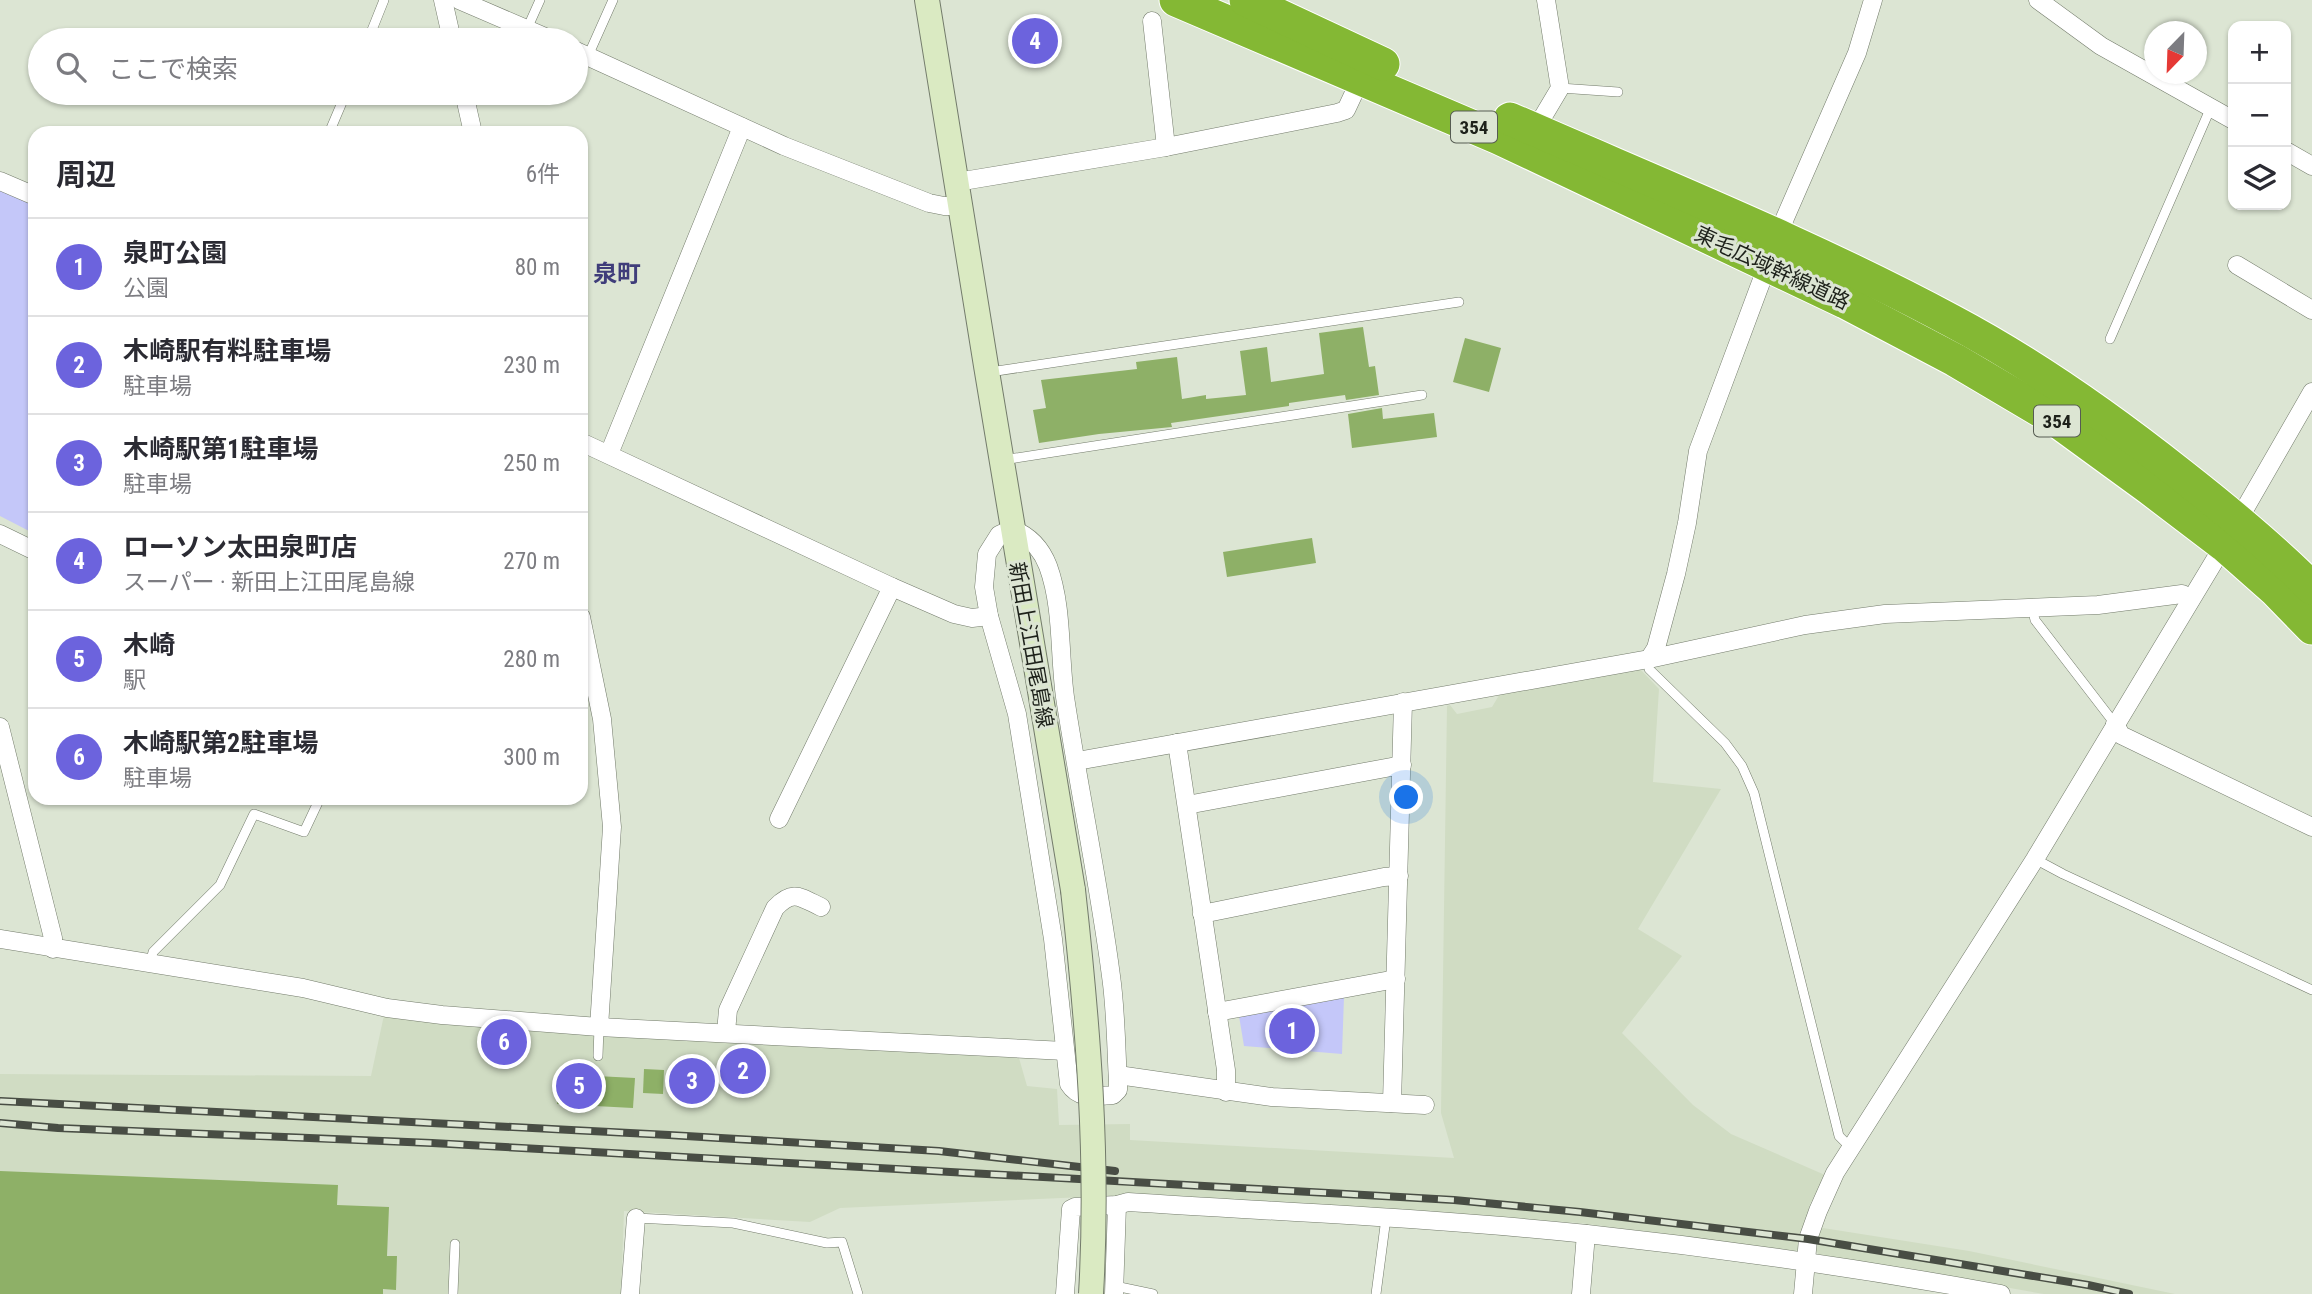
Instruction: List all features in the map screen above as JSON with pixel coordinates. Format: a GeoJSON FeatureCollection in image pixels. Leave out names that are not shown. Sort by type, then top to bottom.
{"type":"FeatureCollection","features":[{"type":"Feature","properties":{"kind":"highway","name":"東毛広域幹線道路"},"geometry":{"type":"LineString","coordinates":[[1246,0],[1652,181],[1772,250]]}},
{"type":"Feature","properties":{"kind":"highway","name":"東毛広域幹線道路"},"geometry":{"type":"LineString","coordinates":[[1164,10],[1362,78],[1499,138],[1954,321],[2042,374],[2137,440],[2230,532],[2276,591],[2312,628]]}},
{"type":"Feature","properties":{"kind":"highway","name":"東毛広域幹線道路"},"geometry":{"type":"LineString","coordinates":[[2230,532],[2312,588]]}},
{"type":"Feature","properties":{"kind":"main road","name":"新田上江田尾島線"},"geometry":{"type":"LineString","coordinates":[[928,0],[1012,529],[1073,890],[1087,1014],[1093,1106],[1095,1211],[1091,1294]]}},
{"type":"Feature","properties":{"kind":"street"},"geometry":{"type":"LineString","coordinates":[[443,0],[449,28]]}},
{"type":"Feature","properties":{"kind":"street"},"geometry":{"type":"LineString","coordinates":[[459,0],[525,28]]}},
{"type":"Feature","properties":{"kind":"street"},"geometry":{"type":"LineString","coordinates":[[1535,130],[1560,88],[1546,0]]}},
{"type":"Feature","properties":{"kind":"street"},"geometry":{"type":"LineString","coordinates":[[1648,659],[1656,648],[1676,574],[1698,451],[1772,250],[1857,53],[1872,0]]}},
{"type":"Feature","properties":{"kind":"street"},"geometry":{"type":"LineString","coordinates":[[2038,0],[2101,46],[2228,117]]}},
{"type":"Feature","properties":{"kind":"street"},"geometry":{"type":"LineString","coordinates":[[1164,10],[1166,147]]}},
{"type":"Feature","properties":{"kind":"street"},"geometry":{"type":"LineString","coordinates":[[588,56],[784,146],[929,203],[944,206],[958,194],[1346,110],[1362,78]]}},
{"type":"Feature","properties":{"kind":"street"},"geometry":{"type":"LineString","coordinates":[[467,105],[471,126]]}},
{"type":"Feature","properties":{"kind":"street"},"geometry":{"type":"LineString","coordinates":[[609,454],[742,127]]}},
{"type":"Feature","properties":{"kind":"street"},"geometry":{"type":"LineString","coordinates":[[2291,153],[2312,166]]}},
{"type":"Feature","properties":{"kind":"street"},"geometry":{"type":"LineString","coordinates":[[0,181],[28,193]]}},
{"type":"Feature","properties":{"kind":"street"},"geometry":{"type":"LineString","coordinates":[[2237,265],[2312,310]]}},
{"type":"Feature","properties":{"kind":"street"},"geometry":{"type":"LineString","coordinates":[[1803,1294],[1808,1239],[1835,1173],[2035,859],[2312,392]]}},
{"type":"Feature","properties":{"kind":"street"},"geometry":{"type":"LineString","coordinates":[[588,445],[954,614],[972,618],[989,616]]}},
{"type":"Feature","properties":{"kind":"street"},"geometry":{"type":"LineString","coordinates":[[1012,529],[1028,537],[1044,556],[1053,584],[1060,627],[1065,695],[1112,978],[1118,1075],[1118,1090],[1113,1095],[1082,1096],[1074,1092],[1069,1084],[1055,950],[1017,715],[989,616],[984,587],[986,554],[999,535],[1012,529]]}},
{"type":"Feature","properties":{"kind":"street"},"geometry":{"type":"LineString","coordinates":[[0,534],[28,548]]}},
{"type":"Feature","properties":{"kind":"street"},"geometry":{"type":"LineString","coordinates":[[779,819],[892,587]]}},
{"type":"Feature","properties":{"kind":"street"},"geometry":{"type":"LineString","coordinates":[[1077,761],[1648,659],[1805,625],[1885,614],[2098,605],[2182,593],[2191,598]]}},
{"type":"Feature","properties":{"kind":"street"},"geometry":{"type":"LineString","coordinates":[[588,651],[602,719],[612,827],[599,1027]]}},
{"type":"Feature","properties":{"kind":"street"},"geometry":{"type":"LineString","coordinates":[[1392,1103],[1404,702]]}},
{"type":"Feature","properties":{"kind":"street"},"geometry":{"type":"LineString","coordinates":[[2115,724],[2121,734],[2312,827]]}},
{"type":"Feature","properties":{"kind":"street"},"geometry":{"type":"LineString","coordinates":[[0,727],[53,938],[53,949]]}},
{"type":"Feature","properties":{"kind":"street"},"geometry":{"type":"LineString","coordinates":[[1177,743],[1226,1070],[1226,1092]]}},
{"type":"Feature","properties":{"kind":"street"},"geometry":{"type":"LineString","coordinates":[[1187,805],[1402,765]]}},
{"type":"Feature","properties":{"kind":"street"},"geometry":{"type":"LineString","coordinates":[[1202,914],[1399,876]]}},
{"type":"Feature","properties":{"kind":"street"},"geometry":{"type":"LineString","coordinates":[[726,1032],[729,1010],[775,908],[786,897],[797,895],[821,907]]}},
{"type":"Feature","properties":{"kind":"street"},"geometry":{"type":"LineString","coordinates":[[0,939],[303,988],[442,1016],[599,1027],[1065,1051]]}},
{"type":"Feature","properties":{"kind":"street"},"geometry":{"type":"LineString","coordinates":[[1217,1012],[1396,979]]}},
{"type":"Feature","properties":{"kind":"street"},"geometry":{"type":"LineString","coordinates":[[1118,1075],[1272,1097],[1425,1105]]}},
{"type":"Feature","properties":{"kind":"street"},"geometry":{"type":"LineString","coordinates":[[1065,1294],[1071,1209],[1128,1202],[1586,1234],[1805,1260],[1914,1286],[2001,1294]]}},
{"type":"Feature","properties":{"kind":"street"},"geometry":{"type":"LineString","coordinates":[[1115,1290],[1117,1205]]}},
{"type":"Feature","properties":{"kind":"street"},"geometry":{"type":"LineString","coordinates":[[630,1294],[636,1218]]}},
{"type":"Feature","properties":{"kind":"street"},"geometry":{"type":"LineString","coordinates":[[1581,1294],[1586,1234]]}},
{"type":"Feature","properties":{"kind":"lane"},"geometry":{"type":"LineString","coordinates":[[373,28],[384,0]]}},
{"type":"Feature","properties":{"kind":"lane"},"geometry":{"type":"LineString","coordinates":[[527,28],[540,0]]}},
{"type":"Feature","properties":{"kind":"lane"},"geometry":{"type":"LineString","coordinates":[[588,43],[613,0]]}},
{"type":"Feature","properties":{"kind":"lane"},"geometry":{"type":"LineString","coordinates":[[1560,88],[1618,92]]}},
{"type":"Feature","properties":{"kind":"lane"},"geometry":{"type":"LineString","coordinates":[[332,126],[341,105]]}},
{"type":"Feature","properties":{"kind":"lane"},"geometry":{"type":"LineString","coordinates":[[2110,339],[2211,107]]}},
{"type":"Feature","properties":{"kind":"lane"},"geometry":{"type":"LineString","coordinates":[[989,373],[1459,302]]}},
{"type":"Feature","properties":{"kind":"lane"},"geometry":{"type":"LineString","coordinates":[[1003,460],[1422,395]]}},
{"type":"Feature","properties":{"kind":"lane"},"geometry":{"type":"LineString","coordinates":[[2032,607],[2035,620],[2115,724]]}},
{"type":"Feature","properties":{"kind":"lane"},"geometry":{"type":"LineString","coordinates":[[1648,659],[1649,669],[1725,743],[1742,766],[1754,793],[1839,1136],[1851,1148]]}},
{"type":"Feature","properties":{"kind":"lane"},"geometry":{"type":"LineString","coordinates":[[150,964],[153,952],[220,885],[254,814],[304,832],[317,805]]}},
{"type":"Feature","properties":{"kind":"lane"},"geometry":{"type":"LineString","coordinates":[[2035,859],[2312,990]]}},
{"type":"Feature","properties":{"kind":"lane"},"geometry":{"type":"LineString","coordinates":[[598,1056],[599,1027]]}},
{"type":"Feature","properties":{"kind":"lane"},"geometry":{"type":"LineString","coordinates":[[636,1218],[733,1223],[827,1243],[842,1242],[858,1294]]}},
{"type":"Feature","properties":{"kind":"lane"},"geometry":{"type":"LineString","coordinates":[[1376,1294],[1386,1218]]}},
{"type":"Feature","properties":{"kind":"lane"},"geometry":{"type":"LineString","coordinates":[[453,1294],[455,1244]]}},
{"type":"Feature","properties":{"kind":"lane"},"geometry":{"type":"LineString","coordinates":[[1115,1290],[1153,1294]]}},
{"type":"Feature","properties":{"kind":"shaded area"},"geometry":{"type":"Polygon","coordinates":[[[0,189],[28,202],[28,530],[0,516],[0,189]]]}},
{"type":"Feature","properties":{"kind":"shaded area"},"geometry":{"type":"Polygon","coordinates":[[[1640,669],[1659,689],[1653,782],[1721,789],[1638,929],[1682,956],[1622,1033],[1693,1105],[1731,1134],[1825,1175],[1810,1204],[1800,1247],[1796,1251],[1580,1223],[1151,1194],[840,1208],[810,1222],[624,1211],[621,1294],[0,1294],[0,1074],[371,1076],[384,1015],[670,1038],[1019,1058],[1027,1086],[1057,1089],[1059,1125],[1130,1124],[1130,1140],[1454,1158],[1441,1113],[1447,706],[1450,705],[1457,714],[1492,707],[1501,692],[1640,669]]]}},
{"type":"Feature","properties":{"kind":"shaded area"},"geometry":{"type":"Polygon","coordinates":[[[1344,997],[1342,1054],[1244,1046],[1239,1016],[1344,997]]]}},
{"type":"Feature","properties":{"kind":"shaded area"},"geometry":{"type":"Polygon","coordinates":[[[1823,1228],[1969,1251],[2175,1294],[2044,1294],[1818,1254],[1816,1250],[1819,1230],[1823,1228]]]}},
{"type":"Feature","properties":{"kind":"building"},"geometry":{"type":"Polygon","coordinates":[[[1363,327],[1369,367],[1375,366],[1379,395],[1346,400],[1345,395],[1171,423],[1172,427],[1039,443],[1033,410],[1046,408],[1041,380],[1137,369],[1136,362],[1177,357],[1182,399],[1206,395],[1206,399],[1246,395],[1240,351],[1267,347],[1271,382],[1324,374],[1319,333],[1363,327]]]}},
{"type":"Feature","properties":{"kind":"building"},"geometry":{"type":"Polygon","coordinates":[[[1465,338],[1501,348],[1489,392],[1453,382],[1465,338]]]}},
{"type":"Feature","properties":{"kind":"building"},"geometry":{"type":"Polygon","coordinates":[[[1382,408],[1383,419],[1434,413],[1437,437],[1352,448],[1348,414],[1382,408]]]}},
{"type":"Feature","properties":{"kind":"building"},"geometry":{"type":"Polygon","coordinates":[[[1312,538],[1316,563],[1227,577],[1223,552],[1312,538]]]}},
{"type":"Feature","properties":{"kind":"building"},"geometry":{"type":"Polygon","coordinates":[[[644,1069],[664,1070],[663,1094],[643,1093],[644,1069]]]}},
{"type":"Feature","properties":{"kind":"building"},"geometry":{"type":"Polygon","coordinates":[[[558,1074],[635,1078],[633,1108],[557,1104],[558,1074]]]}},
{"type":"Feature","properties":{"kind":"building"},"geometry":{"type":"Polygon","coordinates":[[[0,1171],[338,1185],[337,1205],[389,1207],[387,1256],[397,1256],[396,1290],[383,1289],[383,1294],[0,1294],[0,1171]]]}},
{"type":"Feature","properties":{"kind":"railway"},"geometry":{"type":"LineString","coordinates":[[0,1101],[939,1151],[1115,1171]]}},
{"type":"Feature","properties":{"kind":"railway"},"geometry":{"type":"LineString","coordinates":[[0,1123],[58,1128],[432,1143],[1454,1200],[1808,1239],[2129,1294]]}},
{"type":"Feature","properties":{"kind":"place","name":"ローソン太田泉町店"},"geometry":{"type":"Point","coordinates":[1035,41]}},
{"type":"Feature","properties":{"kind":"place","name":"泉町公園"},"geometry":{"type":"Point","coordinates":[1292,1031]}},
{"type":"Feature","properties":{"kind":"place","name":"木崎駅第2駐車場"},"geometry":{"type":"Point","coordinates":[504,1042]}},
{"type":"Feature","properties":{"kind":"place","name":"木崎駅有料駐車場"},"geometry":{"type":"Point","coordinates":[743,1071]}},
{"type":"Feature","properties":{"kind":"place","name":"木崎駅第1駐車場"},"geometry":{"type":"Point","coordinates":[692,1081]}},
{"type":"Feature","properties":{"kind":"place","name":"木崎"},"geometry":{"type":"Point","coordinates":[579,1086]}},
{"type":"Feature","properties":{"kind":"district","name":"泉町"},"geometry":{"type":"Point","coordinates":[617,274]}}]}
